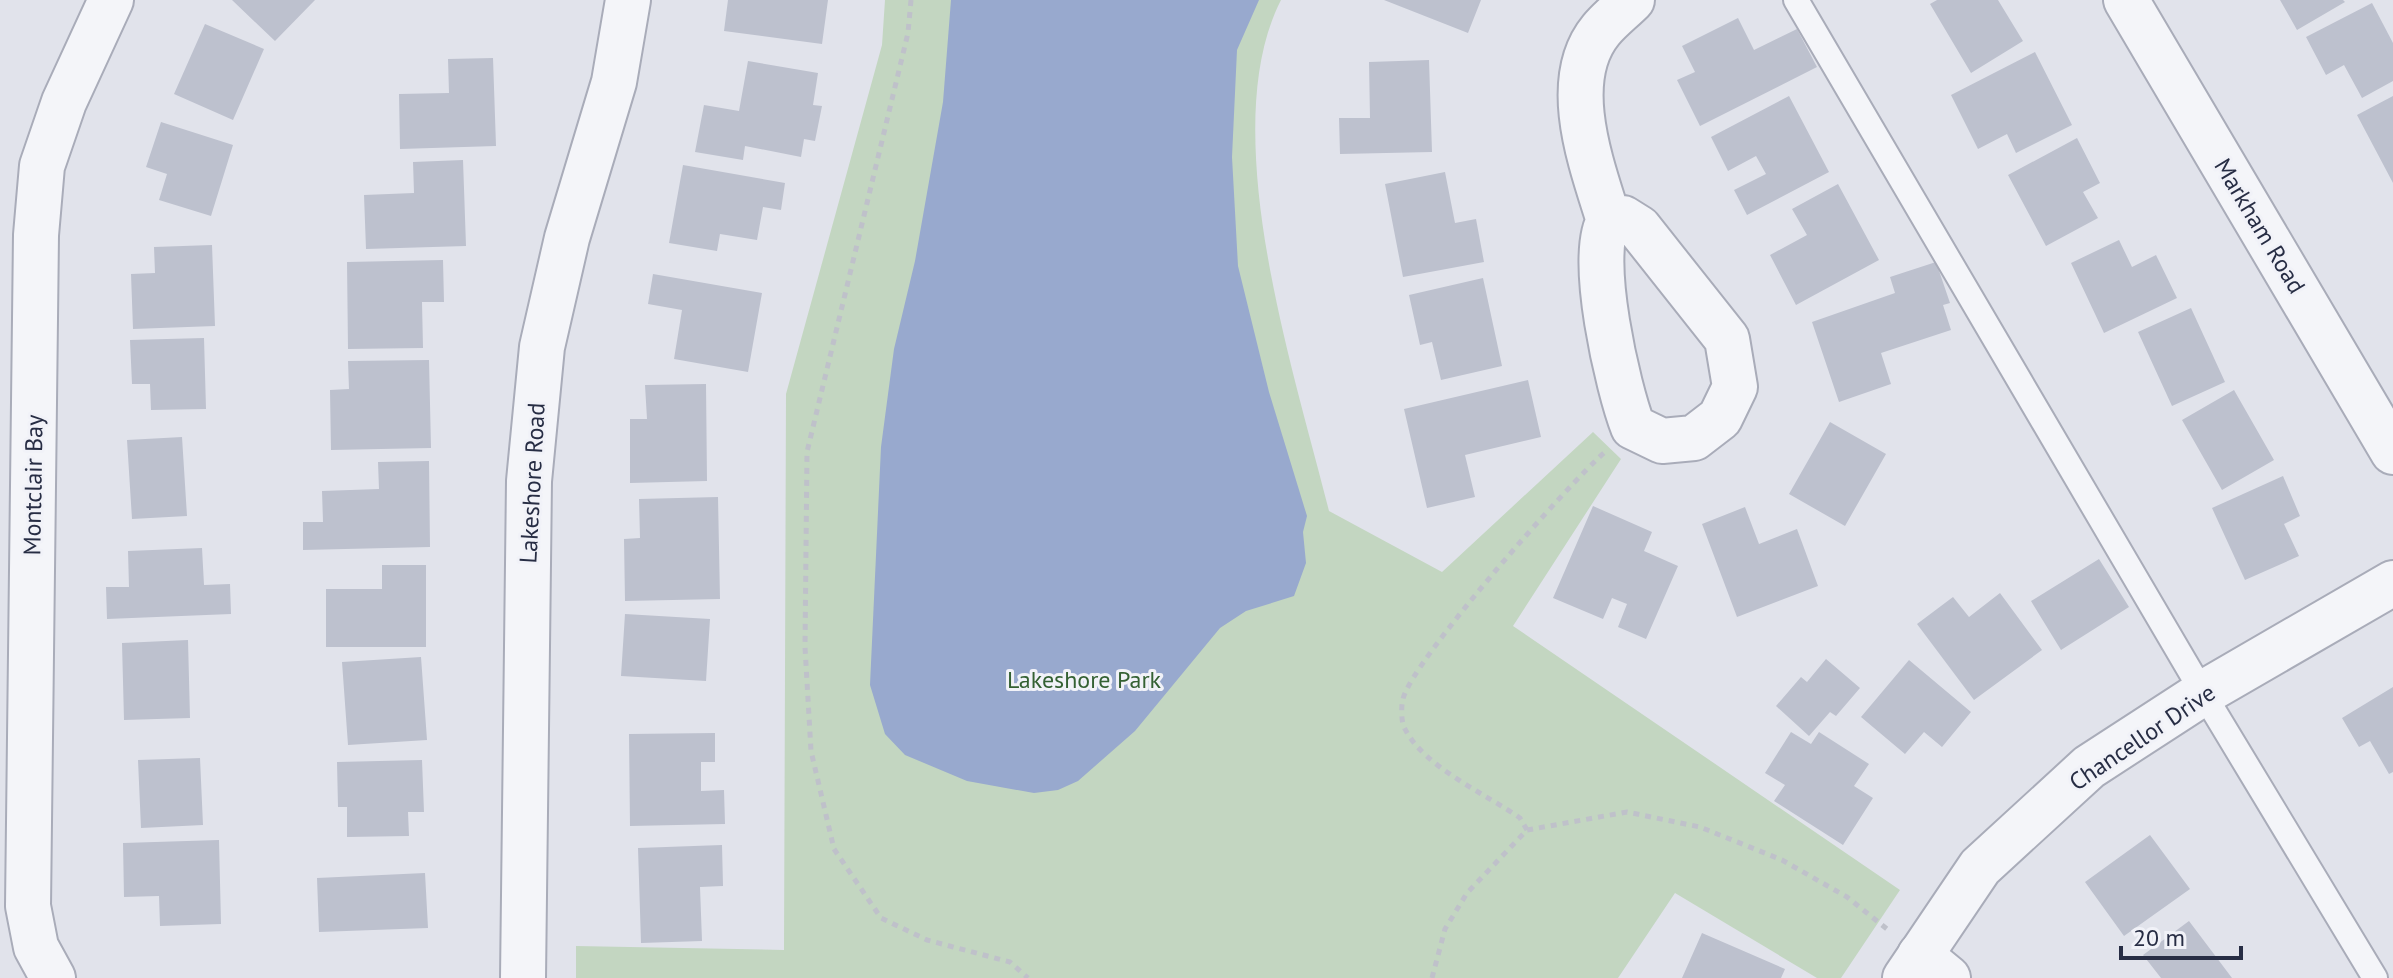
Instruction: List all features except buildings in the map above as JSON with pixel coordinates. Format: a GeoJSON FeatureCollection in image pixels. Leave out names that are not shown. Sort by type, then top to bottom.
{"type":"FeatureCollection","features":[{"type":"Feature","properties":{"kind":"street","name":"Montclair Bay"},"geometry":{"type":"LineString","coordinates":[[53,978],[36,947],[28,906],[36,235],[42,166],[64,102],[111,0]]}},
{"type":"Feature","properties":{"kind":"street","name":"Lakeshore Road"},"geometry":{"type":"LineString","coordinates":[[523,978],[529,481],[540,362],[567,238],[614,82],[628,0]]}},
{"type":"Feature","properties":{"kind":"street"},"geometry":{"type":"LineString","coordinates":[[1609,221],[1587,152],[1578,82],[1599,32],[1632,0]]}},
{"type":"Feature","properties":{"kind":"street","name":"Markham Road"},"geometry":{"type":"LineString","coordinates":[[2126,0],[2393,452]]}},
{"type":"Feature","properties":{"kind":"street"},"geometry":{"type":"LineString","coordinates":[[1623,218],[1639,228],[1727,339],[1735,387],[1720,418],[1694,438],[1662,441],[1633,427],[1620,394],[1602,279],[1602,232],[1609,221],[1623,218]]}},
{"type":"Feature","properties":{"kind":"street","name":"Chancellor Drive"},"geometry":{"type":"LineString","coordinates":[[1924,970],[1980,867],[2089,767],[2203,693],[2393,583]]}},
{"type":"Feature","properties":{"kind":"lane"},"geometry":{"type":"LineString","coordinates":[[1796,0],[2203,693],[2375,978]]}},
{"type":"Feature","properties":{"kind":"path"},"geometry":{"type":"LineString","coordinates":[[911,0],[904,48],[807,452],[805,647],[811,751],[834,849],[881,918],[927,940],[1010,962],[1028,978]]}},
{"type":"Feature","properties":{"kind":"path"},"geometry":{"type":"LineString","coordinates":[[1527,830],[1520,818],[1419,749],[1403,727],[1403,698],[1423,662],[1469,605],[1596,460],[1633,427]]}},
{"type":"Feature","properties":{"kind":"path"},"geometry":{"type":"LineString","coordinates":[[1432,978],[1445,929],[1467,893],[1527,830],[1627,812],[1700,827],[1782,860],[1847,897],[1924,970]]}},
{"type":"Feature","properties":{"kind":"green space","name":"Lakeshore Park"},"geometry":{"type":"Polygon","coordinates":[[[885,0],[1281,0],[1262,54],[1255,116],[1258,183],[1281,324],[1329,511],[1442,572],[1593,432],[1621,459],[1513,626],[1900,890],[1841,978],[1817,978],[1675,893],[1618,978],[576,978],[576,946],[784,950],[786,394],[882,45],[885,0]]]}},
{"type":"Feature","properties":{"kind":"water"},"geometry":{"type":"Polygon","coordinates":[[[951,0],[1259,0],[1237,50],[1232,157],[1238,266],[1269,392],[1307,516],[1303,532],[1306,563],[1294,596],[1246,611],[1220,628],[1135,731],[1078,781],[1058,790],[1034,793],[967,781],[905,755],[885,734],[870,685],[881,447],[894,349],[915,261],[943,102],[951,0]]]}}]}
